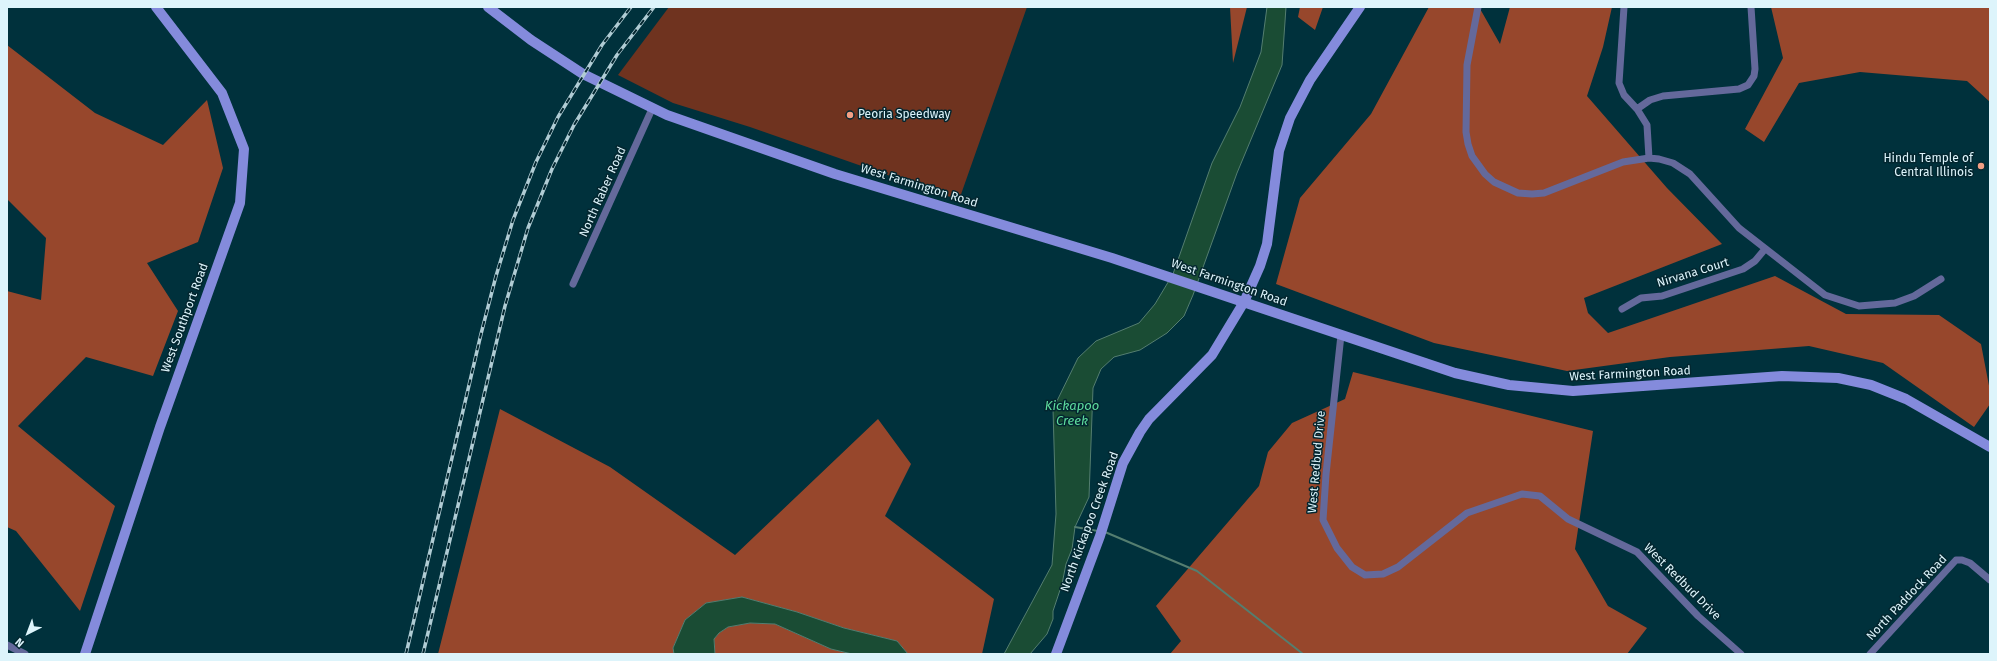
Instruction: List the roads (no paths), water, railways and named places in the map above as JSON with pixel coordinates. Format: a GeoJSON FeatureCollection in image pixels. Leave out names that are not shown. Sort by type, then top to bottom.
{"type":"FeatureCollection","features":[{"type":"Feature","properties":{"kind":"main road","name":"West Southport Road"},"geometry":{"type":"LineString","coordinates":[[85,654],[160,427],[240,203],[244,149],[222,93],[156,7]]}},
{"type":"Feature","properties":{"kind":"main road","name":"West Farmington Road"},"geometry":{"type":"LineString","coordinates":[[488,7],[515,29],[554,56],[599,82],[652,109],[773,154],[1112,258],[1462,375],[1509,385],[1573,391],[1619,389],[1788,376],[1821,376],[1848,379],[1906,398],[1990,447]]}},
{"type":"Feature","properties":{"kind":"main road","name":"North Kickapoo Creek Road"},"geometry":{"type":"LineString","coordinates":[[1056,654],[1100,536],[1123,464],[1140,432],[1159,409],[1212,355],[1244,302],[1266,249],[1279,151],[1290,118],[1310,80],[1360,7]]}},
{"type":"Feature","properties":{"kind":"street"},"geometry":{"type":"LineString","coordinates":[[1478,7],[1467,65],[1466,132],[1472,156],[1485,174],[1504,188],[1518,193],[1532,194],[1557,188],[1624,162],[1649,158],[1673,163],[1681,167],[1734,222],[1765,249],[1825,295],[1859,306],[1895,303],[1914,296],[1941,279]]}},
{"type":"Feature","properties":{"kind":"street"},"geometry":{"type":"LineString","coordinates":[[1624,7],[1619,83],[1624,95],[1637,109],[1648,130],[1649,158]]}},
{"type":"Feature","properties":{"kind":"street"},"geometry":{"type":"LineString","coordinates":[[1637,109],[1650,100],[1663,96],[1739,89],[1748,85],[1754,76],[1755,69],[1751,7]]}},
{"type":"Feature","properties":{"kind":"street","name":"North Raber Road"},"geometry":{"type":"LineString","coordinates":[[573,284],[652,109]]}},
{"type":"Feature","properties":{"kind":"street","name":"Nirvana Court"},"geometry":{"type":"LineString","coordinates":[[1622,309],[1641,298],[1662,296],[1743,269],[1755,261],[1765,249]]}},
{"type":"Feature","properties":{"kind":"street","name":"West Redbud Drive"},"geometry":{"type":"LineString","coordinates":[[1341,335],[1326,474],[1323,520],[1337,548],[1352,567],[1366,575],[1383,574],[1398,567],[1467,513],[1522,494],[1540,496],[1568,518],[1637,552],[1694,612],[1741,654]]}},
{"type":"Feature","properties":{"kind":"street","name":"North Paddock Road"},"geometry":{"type":"LineString","coordinates":[[1870,654],[1954,562],[1962,560],[1973,564],[1990,580]]}},
{"type":"Feature","properties":{"kind":"street"},"geometry":{"type":"LineString","coordinates":[[7,645],[25,654]]}},
{"type":"Feature","properties":{"kind":"water","name":"Kickapoo Creek"},"geometry":{"type":"Polygon","coordinates":[[[1267,7],[1286,7],[1282,65],[1237,173],[1193,295],[1184,316],[1167,333],[1140,350],[1114,357],[1101,369],[1093,388],[1089,497],[1075,527],[1072,549],[1066,564],[1062,584],[1053,611],[1053,619],[1047,634],[1030,654],[1004,654],[1052,565],[1056,514],[1053,409],[1078,358],[1096,341],[1139,323],[1155,304],[1173,274],[1212,163],[1240,107],[1261,52],[1267,7]]]}},
{"type":"Feature","properties":{"kind":"water"},"geometry":{"type":"Polygon","coordinates":[[[742,597],[797,612],[844,628],[897,641],[908,654],[852,654],[831,649],[775,624],[750,623],[728,627],[719,633],[714,639],[715,654],[674,654],[673,648],[685,620],[706,603],[742,597]]]}},
{"type":"Feature","properties":{"kind":"waterway"},"geometry":{"type":"LineString","coordinates":[[1075,527],[1098,531]]}},
{"type":"Feature","properties":{"kind":"waterway"},"geometry":{"type":"LineString","coordinates":[[1105,532],[1197,571],[1303,654]]}},
{"type":"Feature","properties":{"kind":"railway"},"geometry":{"type":"LineString","coordinates":[[406,654],[481,334],[496,276],[513,220],[536,162],[558,117],[602,45],[631,7]]}},
{"type":"Feature","properties":{"kind":"railway"},"geometry":{"type":"LineString","coordinates":[[423,654],[505,306],[528,228],[552,169],[574,125],[617,55],[654,7]]}},
{"type":"Feature","properties":{"kind":"place","name":"Peoria Speedway"},"geometry":{"type":"Point","coordinates":[850,115]}},
{"type":"Feature","properties":{"kind":"place","name":"Hindu Temple of Central Illinois"},"geometry":{"type":"Point","coordinates":[1981,166]}}]}
